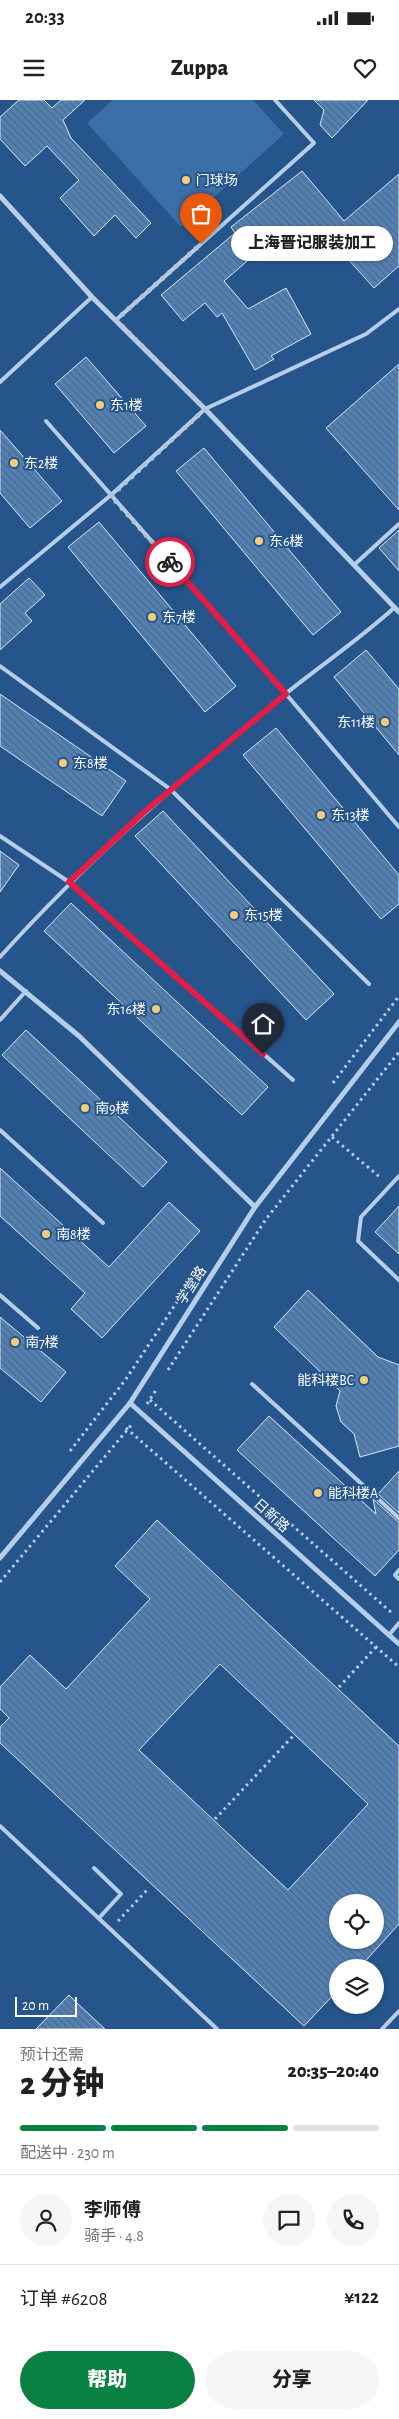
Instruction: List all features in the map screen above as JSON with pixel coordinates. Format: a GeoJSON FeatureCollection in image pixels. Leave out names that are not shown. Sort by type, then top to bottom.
{"type":"FeatureCollection","features":[{"type":"Feature","properties":{"kind":"street"},"geometry":{"type":"LineString","coordinates":[[0,196],[92,297],[205,409],[399,612]]}},
{"type":"Feature","properties":{"kind":"street"},"geometry":{"type":"LineString","coordinates":[[0,971],[79,1036],[255,1207]]}},
{"type":"Feature","properties":{"kind":"street","name":"学堂路"},"geometry":{"type":"LineString","coordinates":[[0,1558],[130,1402],[255,1207],[399,1022]]}},
{"type":"Feature","properties":{"kind":"street","name":"日新路"},"geometry":{"type":"LineString","coordinates":[[130,1402],[399,1644]]}},
{"type":"Feature","properties":{"kind":"lane"},"geometry":{"type":"LineString","coordinates":[[116,320],[314,143],[275,100]]}},
{"type":"Feature","properties":{"kind":"lane"},"geometry":{"type":"LineString","coordinates":[[0,382],[92,297]]}},
{"type":"Feature","properties":{"kind":"lane"},"geometry":{"type":"LineString","coordinates":[[0,586],[111,496],[205,409],[366,334],[399,309]]}},
{"type":"Feature","properties":{"kind":"lane"},"geometry":{"type":"LineString","coordinates":[[46,421],[286,694],[399,827]]}},
{"type":"Feature","properties":{"kind":"lane"},"geometry":{"type":"LineString","coordinates":[[354,564],[399,524]]}},
{"type":"Feature","properties":{"kind":"lane"},"geometry":{"type":"LineString","coordinates":[[0,958],[69,882],[170,789],[394,607]]}},
{"type":"Feature","properties":{"kind":"lane"},"geometry":{"type":"LineString","coordinates":[[0,666],[170,789],[369,984]]}},
{"type":"Feature","properties":{"kind":"lane"},"geometry":{"type":"LineString","coordinates":[[0,836],[69,882],[293,1080]]}},
{"type":"Feature","properties":{"kind":"lane"},"geometry":{"type":"LineString","coordinates":[[0,1020],[26,991]]}},
{"type":"Feature","properties":{"kind":"lane"},"geometry":{"type":"LineString","coordinates":[[0,1130],[103,1223]]}},
{"type":"Feature","properties":{"kind":"lane"},"geometry":{"type":"LineString","coordinates":[[399,1176],[361,1217],[358,1240],[399,1280]]}},
{"type":"Feature","properties":{"kind":"lane"},"geometry":{"type":"LineString","coordinates":[[0,1294],[38,1328]]}},
{"type":"Feature","properties":{"kind":"lane"},"geometry":{"type":"LineString","coordinates":[[252,1384],[399,1518]]}},
{"type":"Feature","properties":{"kind":"lane"},"geometry":{"type":"LineString","coordinates":[[399,1570],[395,1574],[399,1579]]}},
{"type":"Feature","properties":{"kind":"lane"},"geometry":{"type":"LineString","coordinates":[[389,1635],[399,1623]]}},
{"type":"Feature","properties":{"kind":"lane"},"geometry":{"type":"LineString","coordinates":[[0,1826],[217,2029]]}},
{"type":"Feature","properties":{"kind":"lane"},"geometry":{"type":"LineString","coordinates":[[94,1868],[121,1894],[99,1918]]}},
{"type":"Feature","properties":{"kind":"lane"},"geometry":{"type":"LineString","coordinates":[[382,2029],[399,2011]]}},
{"type":"Feature","properties":{"kind":"path"},"geometry":{"type":"LineString","coordinates":[[332,1137],[390,1186]]}},
{"type":"Feature","properties":{"kind":"path"},"geometry":{"type":"LineString","coordinates":[[126,1379],[399,1620]]}},
{"type":"Feature","properties":{"kind":"path"},"geometry":{"type":"LineString","coordinates":[[103,1408],[399,1668]]}},
{"type":"Feature","properties":{"kind":"path"},"geometry":{"type":"LineString","coordinates":[[338,1687],[389,1635]]}},
{"type":"Feature","properties":{"kind":"path"},"geometry":{"type":"LineString","coordinates":[[215,1819],[293,1736]]}},
{"type":"Feature","properties":{"kind":"path"},"geometry":{"type":"LineString","coordinates":[[110,1929],[149,1888]]}},
{"type":"Feature","properties":{"kind":"shaded area","name":"门球场"},"geometry":{"type":"Polygon","coordinates":[[[113,100],[253,100],[284,134],[181,227],[87,123],[113,100]]]}},
{"type":"Feature","properties":{"kind":"building"},"geometry":{"type":"Polygon","coordinates":[[[19,100],[44,100],[52,108],[61,100],[85,100],[63,120],[71,138],[151,223],[136,238],[115,215],[94,236],[60,198],[79,180],[47,146],[25,166],[0,139],[0,117],[19,100]]]}},
{"type":"Feature","properties":{"kind":"building"},"geometry":{"type":"Polygon","coordinates":[[[314,100],[368,100],[332,138],[320,125],[324,110],[314,100]]]}},
{"type":"Feature","properties":{"kind":"building"},"geometry":{"type":"Polygon","coordinates":[[[302,171],[344,221],[399,174],[399,266],[374,288],[321,229],[290,253],[281,242],[257,261],[253,256],[224,281],[248,309],[286,288],[311,334],[271,356],[274,359],[255,370],[222,313],[217,317],[205,303],[183,321],[161,295],[235,233],[231,227],[302,171]]]}},
{"type":"Feature","properties":{"kind":"building","name":"东1楼"},"geometry":{"type":"Polygon","coordinates":[[[86,357],[146,426],[114,453],[55,384],[86,357]]]}},
{"type":"Feature","properties":{"kind":"building"},"geometry":{"type":"Polygon","coordinates":[[[399,364],[399,510],[326,428],[399,364]]]}},
{"type":"Feature","properties":{"kind":"building","name":"东2楼"},"geometry":{"type":"Polygon","coordinates":[[[0,430],[62,501],[30,528],[0,493],[0,430]]]}},
{"type":"Feature","properties":{"kind":"building","name":"东6楼"},"geometry":{"type":"Polygon","coordinates":[[[204,448],[341,612],[313,635],[176,471],[204,448]]]}},
{"type":"Feature","properties":{"kind":"building","name":"东7楼"},"geometry":{"type":"Polygon","coordinates":[[[99,522],[236,686],[205,712],[68,547],[99,522]]]}},
{"type":"Feature","properties":{"kind":"building"},"geometry":{"type":"Polygon","coordinates":[[[399,530],[399,571],[379,548],[399,530]]]}},
{"type":"Feature","properties":{"kind":"building"},"geometry":{"type":"Polygon","coordinates":[[[29,578],[45,595],[25,613],[32,621],[0,650],[0,604],[29,578]]]}},
{"type":"Feature","properties":{"kind":"building","name":"东11楼"},"geometry":{"type":"Polygon","coordinates":[[[366,650],[399,689],[399,755],[334,677],[366,650]]]}},
{"type":"Feature","properties":{"kind":"building","name":"东8楼"},"geometry":{"type":"Polygon","coordinates":[[[0,694],[126,781],[102,816],[0,746],[0,694]]]}},
{"type":"Feature","properties":{"kind":"building","name":"东13楼"},"geometry":{"type":"Polygon","coordinates":[[[276,728],[399,875],[399,904],[381,919],[243,755],[276,728]]]}},
{"type":"Feature","properties":{"kind":"building","name":"东15楼"},"geometry":{"type":"Polygon","coordinates":[[[163,811],[334,994],[306,1020],[135,836],[163,811]]]}},
{"type":"Feature","properties":{"kind":"building"},"geometry":{"type":"Polygon","coordinates":[[[0,851],[19,865],[0,892],[0,851]]]}},
{"type":"Feature","properties":{"kind":"building","name":"东16楼"},"geometry":{"type":"Polygon","coordinates":[[[71,903],[268,1087],[242,1115],[44,931],[71,903]]]}},
{"type":"Feature","properties":{"kind":"building","name":"南9楼"},"geometry":{"type":"Polygon","coordinates":[[[26,1030],[167,1162],[143,1187],[2,1055],[26,1030]]]}},
{"type":"Feature","properties":{"kind":"building"},"geometry":{"type":"Polygon","coordinates":[[[0,1168],[109,1267],[169,1202],[200,1231],[102,1338],[71,1309],[85,1293],[0,1216],[0,1168]]]}},
{"type":"Feature","properties":{"kind":"building"},"geometry":{"type":"Polygon","coordinates":[[[399,1206],[399,1254],[375,1232],[399,1206]]]}},
{"type":"Feature","properties":{"kind":"building","name":"能科楼BC"},"geometry":{"type":"Polygon","coordinates":[[[308,1290],[378,1357],[399,1365],[399,1446],[360,1457],[354,1434],[341,1422],[336,1406],[340,1391],[274,1327],[308,1290]]]}},
{"type":"Feature","properties":{"kind":"building","name":"南7楼"},"geometry":{"type":"Polygon","coordinates":[[[0,1317],[66,1372],[41,1402],[0,1368],[0,1317]]]}},
{"type":"Feature","properties":{"kind":"building","name":"能科楼A"},"geometry":{"type":"Polygon","coordinates":[[[269,1416],[376,1514],[373,1499],[399,1522],[399,1550],[375,1576],[237,1450],[269,1416]]]}},
{"type":"Feature","properties":{"kind":"building"},"geometry":{"type":"Polygon","coordinates":[[[399,1471],[399,1513],[378,1494],[399,1471]]]}},
{"type":"Feature","properties":{"kind":"building"},"geometry":{"type":"Polygon","coordinates":[[[157,1520],[399,1746],[399,1924],[384,1940],[384,1894],[329,1894],[329,1949],[376,1949],[367,1959],[329,1959],[329,2000],[304,2026],[0,1743],[0,1727],[9,1718],[0,1709],[0,1687],[30,1655],[66,1689],[150,1599],[115,1566],[157,1520]],[[220,1664],[139,1750],[288,1890],[368,1804],[220,1664]]]}},
{"type":"Feature","properties":{"kind":"building"},"geometry":{"type":"Polygon","coordinates":[[[69,1995],[77,2003],[105,2029],[36,2029],[69,1995]]]}},
{"type":"Feature","properties":{"kind":"way so far"},"geometry":{"type":"LineString","coordinates":[[170,562],[111,496],[205,409],[116,320],[201,244]]}},
{"type":"Feature","properties":{"kind":"place","name":"门球场"},"geometry":{"type":"Point","coordinates":[186,180]}},
{"type":"Feature","properties":{"kind":"place","name":"上海晋记服装加工"},"geometry":{"type":"Point","coordinates":[201,244]}},
{"type":"Feature","properties":{"kind":"place","name":"东1楼"},"geometry":{"type":"Point","coordinates":[100,405]}},
{"type":"Feature","properties":{"kind":"place","name":"东2楼"},"geometry":{"type":"Point","coordinates":[14,463]}},
{"type":"Feature","properties":{"kind":"place","name":"东6楼"},"geometry":{"type":"Point","coordinates":[259,541]}},
{"type":"Feature","properties":{"kind":"place","name":"东7楼"},"geometry":{"type":"Point","coordinates":[152,617]}},
{"type":"Feature","properties":{"kind":"place","name":"东11楼"},"geometry":{"type":"Point","coordinates":[385,722]}},
{"type":"Feature","properties":{"kind":"place","name":"东8楼"},"geometry":{"type":"Point","coordinates":[63,763]}},
{"type":"Feature","properties":{"kind":"place","name":"东13楼"},"geometry":{"type":"Point","coordinates":[321,815]}},
{"type":"Feature","properties":{"kind":"place","name":"东15楼"},"geometry":{"type":"Point","coordinates":[234,915]}},
{"type":"Feature","properties":{"kind":"place","name":"东16楼"},"geometry":{"type":"Point","coordinates":[156,1009]}},
{"type":"Feature","properties":{"kind":"place","name":"南9楼"},"geometry":{"type":"Point","coordinates":[85,1108]}},
{"type":"Feature","properties":{"kind":"place","name":"南8楼"},"geometry":{"type":"Point","coordinates":[46,1234]}},
{"type":"Feature","properties":{"kind":"place","name":"南7楼"},"geometry":{"type":"Point","coordinates":[15,1342]}},
{"type":"Feature","properties":{"kind":"place","name":"能科楼BC"},"geometry":{"type":"Point","coordinates":[364,1380]}},
{"type":"Feature","properties":{"kind":"place","name":"能科楼A"},"geometry":{"type":"Point","coordinates":[318,1493]}},
{"type":"Feature","properties":{"kind":"route"},"geometry":{"type":"LineString","coordinates":[[170,562],[286,694],[170,789],[69,882],[263,1054]]}}]}
